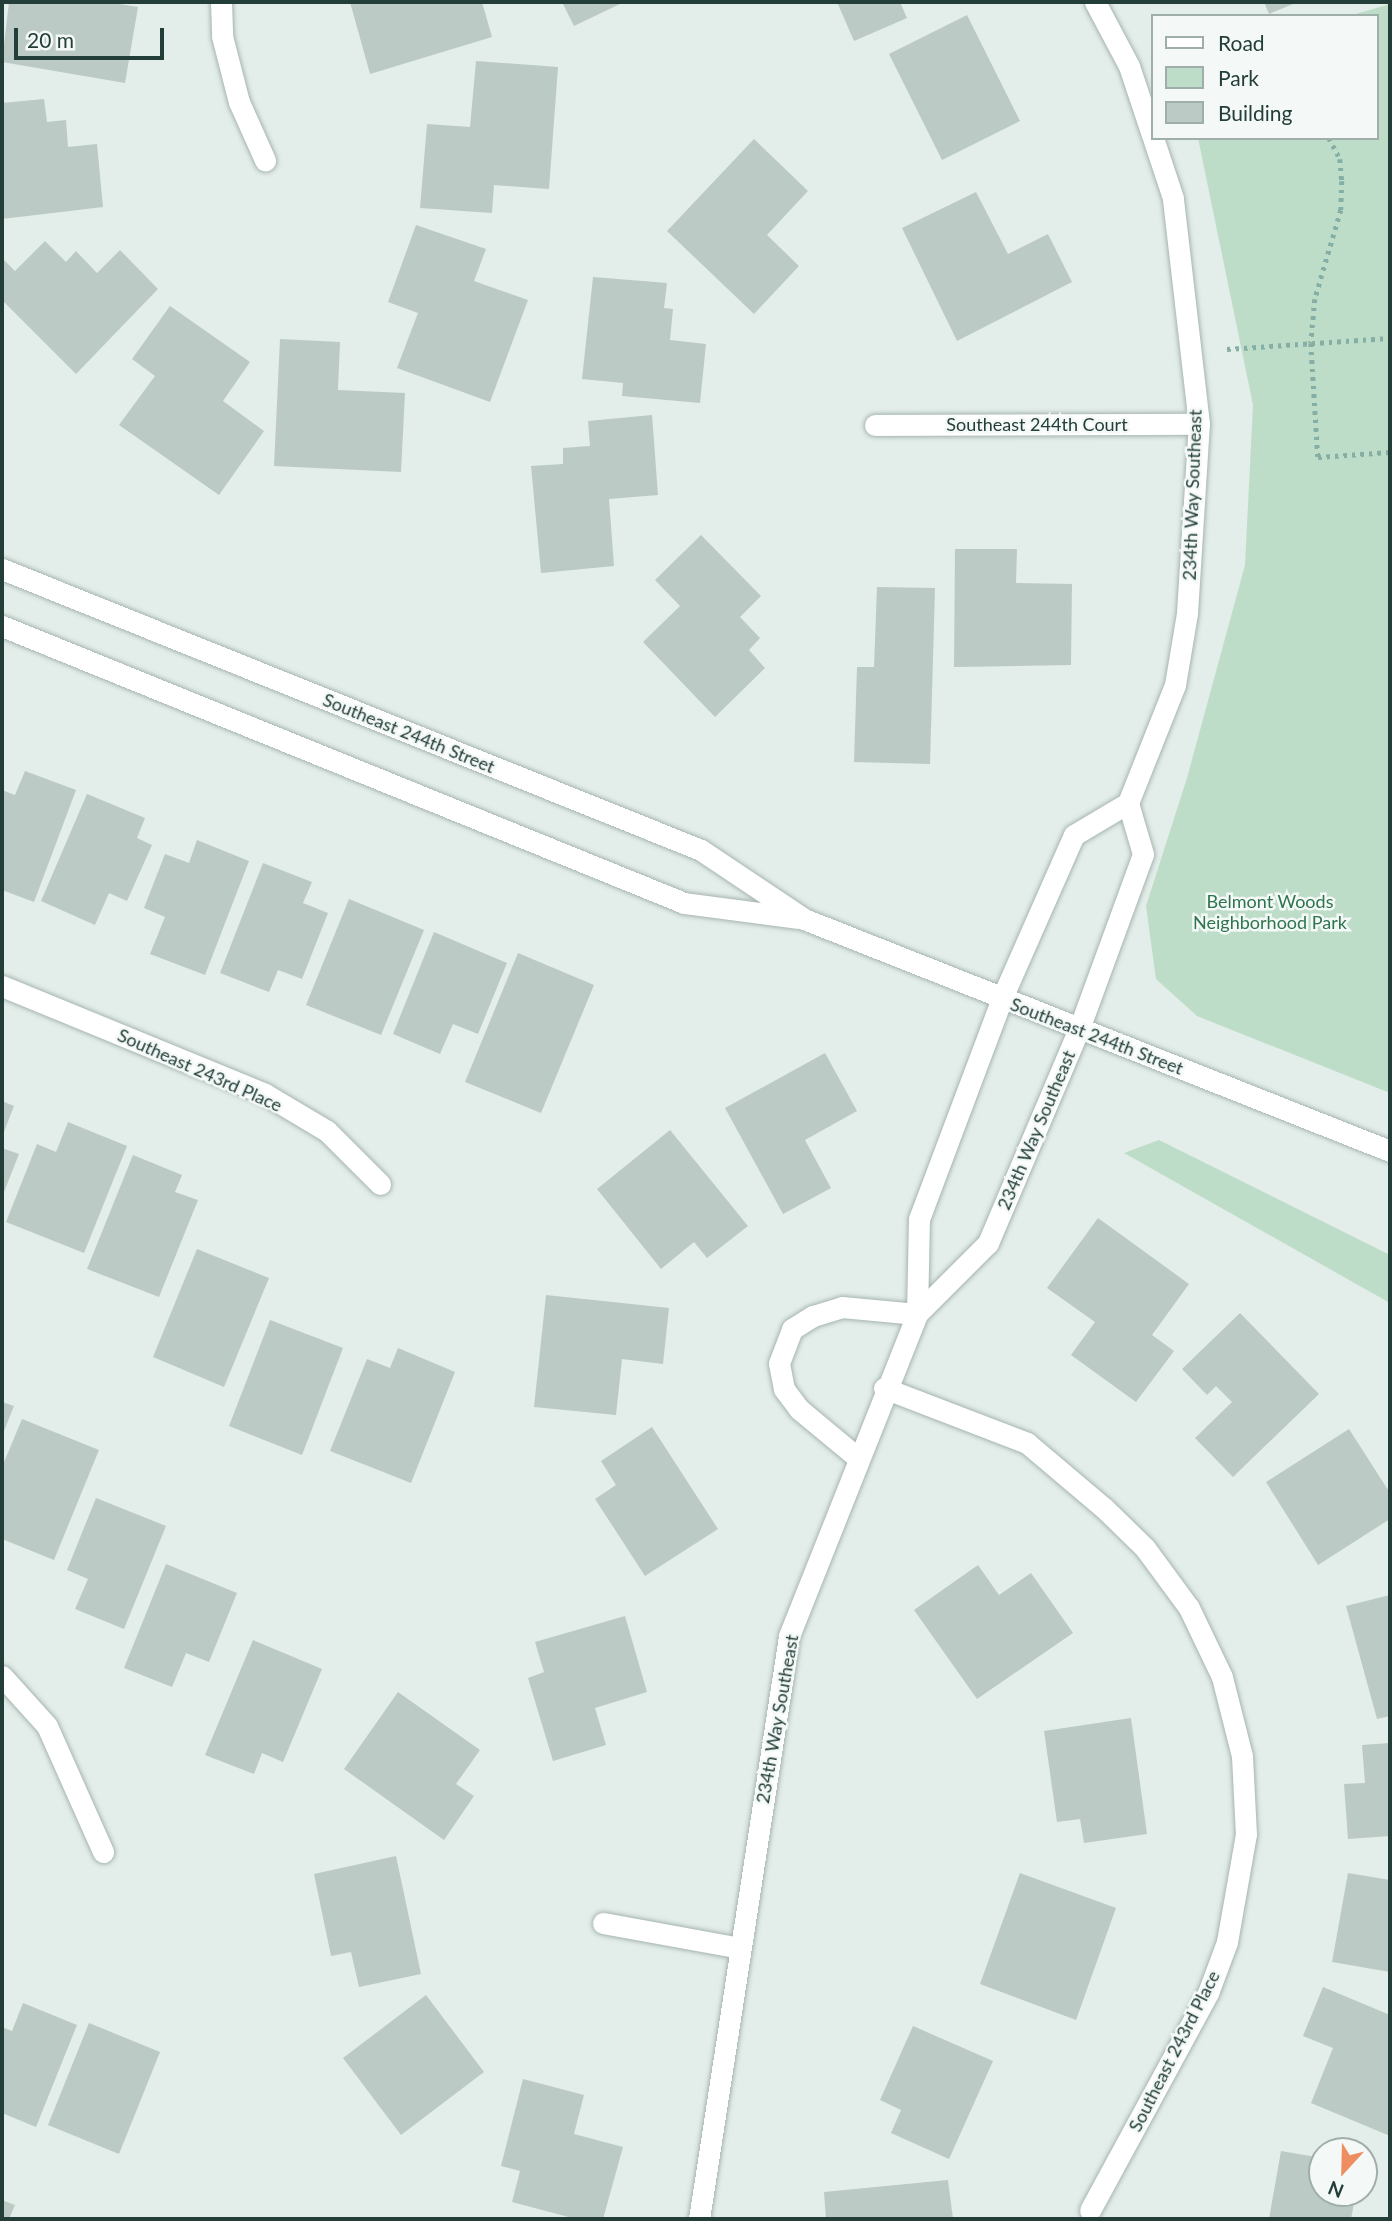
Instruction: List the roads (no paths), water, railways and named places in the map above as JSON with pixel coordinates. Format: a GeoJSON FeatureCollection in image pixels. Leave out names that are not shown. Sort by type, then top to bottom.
{"type":"FeatureCollection","features":[{"type":"Feature","properties":{"kind":"street"},"geometry":{"type":"LineString","coordinates":[[221,2],[222,36],[239,102],[265,160]]}},
{"type":"Feature","properties":{"kind":"street","name":"234th Way Southeast"},"geometry":{"type":"LineString","coordinates":[[1095,2],[1129,66],[1150,128]]}},
{"type":"Feature","properties":{"kind":"street","name":"234th Way Southeast"},"geometry":{"type":"LineString","coordinates":[[699,2219],[789,1636],[884,1388],[916,1314],[919,1219],[1002,998],[1074,835],[1128,803],[1175,685],[1187,613],[1199,424],[1174,198],[1154,140]]}},
{"type":"Feature","properties":{"kind":"street","name":"Southeast 244th Court"},"geometry":{"type":"LineString","coordinates":[[875,425],[1199,424]]}},
{"type":"Feature","properties":{"kind":"street","name":"Southeast 244th Street"},"geometry":{"type":"LineString","coordinates":[[2,569],[701,850],[804,919],[1390,1151]]}},
{"type":"Feature","properties":{"kind":"street","name":"Southeast 244th Street"},"geometry":{"type":"LineString","coordinates":[[2,626],[684,903],[804,919]]}},
{"type":"Feature","properties":{"kind":"street","name":"234th Way Southeast"},"geometry":{"type":"LineString","coordinates":[[916,1314],[988,1243],[1079,1029],[1143,854],[1128,803]]}},
{"type":"Feature","properties":{"kind":"street","name":"Southeast 243rd Place"},"geometry":{"type":"LineString","coordinates":[[2,986],[265,1094],[327,1131],[380,1184]]}},
{"type":"Feature","properties":{"kind":"street"},"geometry":{"type":"LineString","coordinates":[[858,1458],[799,1409],[784,1389],[779,1363],[792,1329],[813,1316],[842,1307],[916,1314]]}},
{"type":"Feature","properties":{"kind":"street","name":"Southeast 243rd Place"},"geometry":{"type":"LineString","coordinates":[[884,1388],[1027,1443],[1104,1507],[1146,1548],[1189,1608],[1222,1677],[1242,1756],[1246,1834],[1227,1942],[1208,1993],[1090,2210]]}},
{"type":"Feature","properties":{"kind":"street"},"geometry":{"type":"LineString","coordinates":[[2,1676],[47,1726],[103,1852]]}},
{"type":"Feature","properties":{"kind":"street"},"geometry":{"type":"LineString","coordinates":[[603,1923],[740,1948]]}},
{"type":"Feature","properties":{"kind":"park label","name":"Belmont Woods Neighborhood Park"},"geometry":{"type":"Point","coordinates":[1270,912]}}]}
